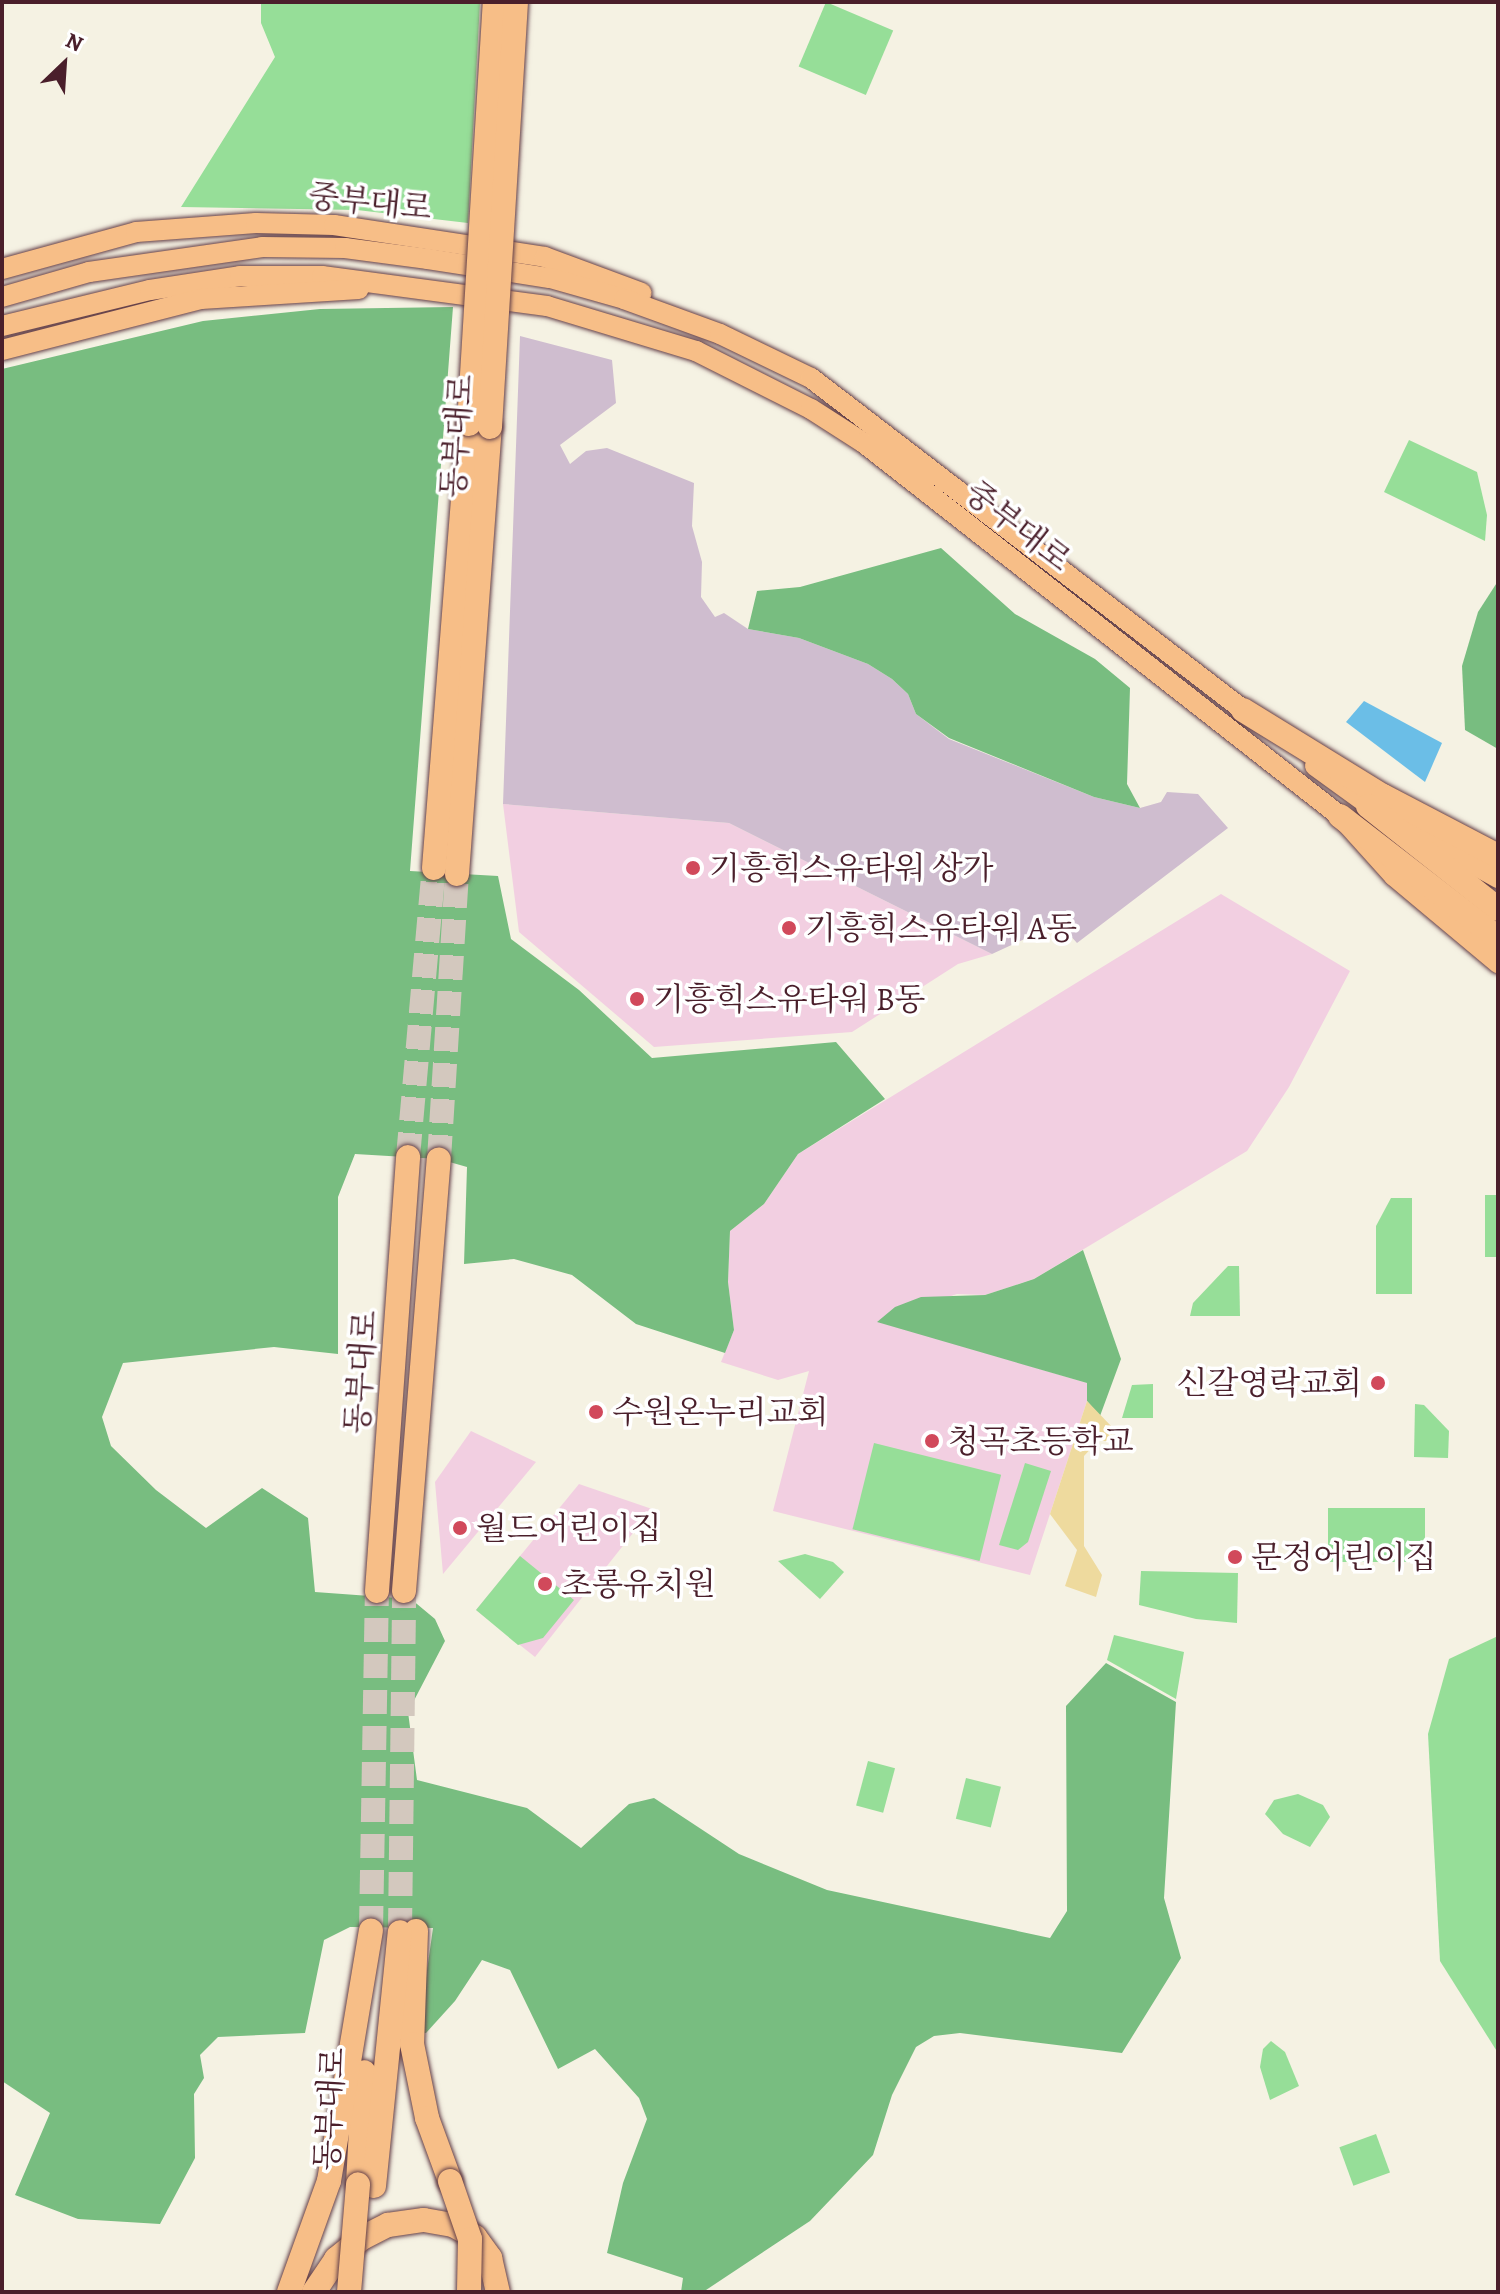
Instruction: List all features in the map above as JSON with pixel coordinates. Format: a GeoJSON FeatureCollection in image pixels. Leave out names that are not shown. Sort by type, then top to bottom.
{"type":"FeatureCollection","features":[{"type":"Feature","properties":{"kind":"highway","name":"동부대로"},"geometry":{"type":"LineString","coordinates":[[479,426],[495,2]]}},
{"type":"Feature","properties":{"kind":"highway","name":"동부대로"},"geometry":{"type":"LineString","coordinates":[[445,871],[516,2]]}},
{"type":"Feature","properties":{"kind":"highway"},"geometry":{"type":"LineString","coordinates":[[1243,710],[1383,796],[1498,856]]}},
{"type":"Feature","properties":{"kind":"highway"},"geometry":{"type":"LineString","coordinates":[[1368,806],[1498,909]]}},
{"type":"Feature","properties":{"kind":"highway"},"geometry":{"type":"LineString","coordinates":[[1340,816],[1498,938]]}},
{"type":"Feature","properties":{"kind":"highway","name":"동부대로"},"geometry":{"type":"LineString","coordinates":[[377,1591],[408,1157]]}},
{"type":"Feature","properties":{"kind":"highway","name":"동부대로"},"geometry":{"type":"LineString","coordinates":[[404,1591],[439,1159]]}},
{"type":"Feature","properties":{"kind":"highway","name":"동부대로"},"geometry":{"type":"LineString","coordinates":[[289,2292],[329,2181],[371,1930],[365,2292]]}},
{"type":"Feature","properties":{"kind":"highway","name":"동부대로"},"geometry":{"type":"LineString","coordinates":[[349,2292],[408,1932],[412,2044],[427,2118],[470,2239],[469,2292]]}},
{"type":"Feature","properties":{"kind":"highway"},"geometry":{"type":"LineString","coordinates":[[314,2292],[342,2252],[379,2228],[412,2220],[453,2225],[475,2237],[490,2258],[498,2292]]}},
{"type":"Feature","properties":{"kind":"main road","name":"중부대로"},"geometry":{"type":"LineString","coordinates":[[2,269],[136,232],[256,223],[334,225],[545,257],[635,289],[811,378],[870,420],[1368,806],[1498,878]]}},
{"type":"Feature","properties":{"kind":"main road","name":"중부대로"},"geometry":{"type":"LineString","coordinates":[[2,297],[89,272],[262,247],[345,248],[550,278],[720,334]]}},
{"type":"Feature","properties":{"kind":"main road","name":"중부대로"},"geometry":{"type":"LineString","coordinates":[[2,326],[150,290],[240,276],[322,276],[421,286],[547,306],[696,351],[811,409],[864,443],[1340,816],[1394,876],[1498,963]]}},
{"type":"Feature","properties":{"kind":"main road","name":"중부대로"},"geometry":{"type":"LineString","coordinates":[[2,350],[201,299],[421,286]]}},
{"type":"Feature","properties":{"kind":"shaded area"},"geometry":{"type":"Polygon","coordinates":[[[520,336],[612,360],[616,403],[560,445],[570,464],[586,451],[607,448],[694,483],[692,526],[702,562],[701,597],[715,617],[724,613],[748,629],[799,638],[868,664],[892,679],[908,694],[916,714],[949,739],[1094,797],[1140,808],[1161,802],[1167,792],[1198,794],[1228,828],[1077,943],[1059,923],[992,954],[729,823],[503,804],[520,336]]]}},
{"type":"Feature","properties":{"kind":"shaded area"},"geometry":{"type":"Polygon","coordinates":[[[503,804],[729,823],[992,954],[958,964],[852,1032],[654,1047],[519,932],[503,804]]]}},
{"type":"Feature","properties":{"kind":"shaded area"},"geometry":{"type":"Polygon","coordinates":[[[1221,894],[1350,971],[1289,1087],[1247,1151],[1034,1279],[985,1295],[957,1294],[878,1321],[1087,1383],[1087,1401],[1030,1575],[773,1511],[809,1371],[778,1380],[721,1362],[734,1330],[728,1282],[730,1231],[764,1204],[798,1154],[1221,894]]]}},
{"type":"Feature","properties":{"kind":"shaded area","name":"월드어린이집"},"geometry":{"type":"Polygon","coordinates":[[[471,1431],[536,1462],[443,1574],[435,1482],[471,1431]]]}},
{"type":"Feature","properties":{"kind":"shaded area","name":"초롱유치원"},"geometry":{"type":"Polygon","coordinates":[[[579,1484],[652,1509],[535,1657],[476,1610],[579,1484]]]}},
{"type":"Feature","properties":{"kind":"green space"},"geometry":{"type":"Polygon","coordinates":[[[261,2],[480,2],[468,223],[357,210],[181,207],[275,57],[261,23],[261,2]]]}},
{"type":"Feature","properties":{"kind":"green space"},"geometry":{"type":"Polygon","coordinates":[[[826,2],[893,31],[866,95],[799,66],[826,2]]]}},
{"type":"Feature","properties":{"kind":"green space"},"geometry":{"type":"Polygon","coordinates":[[[453,307],[410,871],[498,876],[511,939],[579,990],[652,1058],[836,1042],[885,1099],[798,1154],[764,1204],[730,1231],[728,1282],[734,1330],[725,1353],[636,1324],[572,1275],[514,1259],[464,1264],[467,1167],[439,1159],[355,1154],[338,1197],[338,1354],[274,1347],[123,1363],[102,1417],[111,1446],[156,1490],[206,1528],[262,1488],[308,1518],[315,1592],[411,1599],[435,1619],[445,1641],[408,1712],[417,1780],[527,1808],[581,1848],[629,1804],[654,1798],[739,1854],[827,1890],[1050,1938],[1067,1911],[1066,1706],[1106,1663],[1176,1702],[1164,1898],[1181,1958],[1122,2053],[960,2033],[934,2036],[916,2047],[892,2095],[873,2155],[810,2221],[703,2292],[681,2292],[683,2278],[607,2253],[623,2183],[647,2119],[639,2098],[595,2049],[558,2069],[510,1970],[482,1960],[455,2001],[426,2033],[418,2034],[433,1928],[350,1927],[324,1940],[305,2033],[218,2037],[200,2055],[204,2078],[194,2094],[195,2158],[160,2224],[78,2219],[15,2195],[50,2113],[2,2081],[2,369],[203,321],[320,309],[453,307]]]}},
{"type":"Feature","properties":{"kind":"green space"},"geometry":{"type":"Polygon","coordinates":[[[1409,440],[1477,472],[1487,515],[1485,541],[1384,492],[1409,440]]]}},
{"type":"Feature","properties":{"kind":"green space"},"geometry":{"type":"Polygon","coordinates":[[[941,548],[1015,614],[1095,659],[1130,688],[1127,784],[1140,808],[1094,797],[949,738],[916,714],[908,694],[892,679],[868,664],[799,638],[748,629],[757,591],[800,587],[941,548]]]}},
{"type":"Feature","properties":{"kind":"green space"},"geometry":{"type":"Polygon","coordinates":[[[1498,581],[1498,749],[1465,730],[1462,666],[1478,612],[1498,581]]]}},
{"type":"Feature","properties":{"kind":"green space"},"geometry":{"type":"Polygon","coordinates":[[[1485,1195],[1498,1195],[1498,1257],[1485,1257],[1485,1195]]]}},
{"type":"Feature","properties":{"kind":"green space"},"geometry":{"type":"Polygon","coordinates":[[[1391,1198],[1412,1198],[1412,1294],[1376,1294],[1376,1226],[1391,1198]]]}},
{"type":"Feature","properties":{"kind":"green space"},"geometry":{"type":"Polygon","coordinates":[[[1083,1250],[1121,1359],[1100,1416],[1087,1401],[1087,1383],[877,1322],[895,1307],[921,1297],[985,1295],[1034,1279],[1083,1250]]]}},
{"type":"Feature","properties":{"kind":"green space"},"geometry":{"type":"Polygon","coordinates":[[[1228,1266],[1239,1266],[1240,1316],[1190,1316],[1193,1303],[1228,1266]]]}},
{"type":"Feature","properties":{"kind":"green space"},"geometry":{"type":"Polygon","coordinates":[[[1153,1384],[1153,1418],[1122,1418],[1132,1385],[1153,1384]]]}},
{"type":"Feature","properties":{"kind":"green space"},"geometry":{"type":"Polygon","coordinates":[[[1415,1404],[1424,1405],[1449,1431],[1448,1458],[1414,1457],[1415,1404]]]}},
{"type":"Feature","properties":{"kind":"green space"},"geometry":{"type":"Polygon","coordinates":[[[874,1443],[1001,1475],[980,1561],[852,1529],[874,1443]]]}},
{"type":"Feature","properties":{"kind":"green space"},"geometry":{"type":"Polygon","coordinates":[[[1025,1463],[1051,1471],[1028,1542],[1018,1550],[999,1545],[1025,1463]]]}},
{"type":"Feature","properties":{"kind":"green space"},"geometry":{"type":"Polygon","coordinates":[[[1328,1508],[1425,1508],[1425,1562],[1328,1562],[1328,1508]]]}},
{"type":"Feature","properties":{"kind":"green space"},"geometry":{"type":"Polygon","coordinates":[[[805,1554],[833,1562],[844,1572],[820,1599],[778,1561],[805,1554]]]}},
{"type":"Feature","properties":{"kind":"green space"},"geometry":{"type":"Polygon","coordinates":[[[520,1556],[574,1600],[543,1638],[518,1645],[476,1610],[520,1556]]]}},
{"type":"Feature","properties":{"kind":"green space"},"geometry":{"type":"Polygon","coordinates":[[[1141,1571],[1238,1573],[1237,1623],[1196,1619],[1139,1605],[1141,1571]]]}},
{"type":"Feature","properties":{"kind":"green space"},"geometry":{"type":"Polygon","coordinates":[[[1114,1635],[1184,1652],[1176,1699],[1107,1660],[1114,1635]]]}},
{"type":"Feature","properties":{"kind":"green space"},"geometry":{"type":"Polygon","coordinates":[[[1498,1636],[1498,2053],[1440,1961],[1428,1734],[1449,1659],[1498,1636]]]}},
{"type":"Feature","properties":{"kind":"green space"},"geometry":{"type":"Polygon","coordinates":[[[868,1761],[895,1768],[883,1813],[856,1805],[868,1761]]]}},
{"type":"Feature","properties":{"kind":"green space"},"geometry":{"type":"Polygon","coordinates":[[[966,1778],[1001,1787],[991,1827],[956,1819],[966,1778]]]}},
{"type":"Feature","properties":{"kind":"green space"},"geometry":{"type":"Polygon","coordinates":[[[1298,1794],[1323,1805],[1330,1817],[1310,1847],[1283,1834],[1265,1814],[1274,1800],[1298,1794]]]}},
{"type":"Feature","properties":{"kind":"green space"},"geometry":{"type":"Polygon","coordinates":[[[1271,2041],[1285,2052],[1299,2086],[1270,2100],[1260,2067],[1263,2049],[1271,2041]]]}},
{"type":"Feature","properties":{"kind":"green space"},"geometry":{"type":"Polygon","coordinates":[[[1376,2134],[1390,2173],[1353,2186],[1339,2147],[1376,2134]]]}},
{"type":"Feature","properties":{"kind":"sand"},"geometry":{"type":"Polygon","coordinates":[[[1087,1401],[1112,1427],[1111,1441],[1098,1441],[1084,1456],[1084,1546],[1102,1575],[1096,1597],[1065,1586],[1077,1550],[1050,1514],[1087,1401]]]}},
{"type":"Feature","properties":{"kind":"water"},"geometry":{"type":"Polygon","coordinates":[[[1364,701],[1442,743],[1425,782],[1346,722],[1364,701]]]}},
{"type":"Feature","properties":{"kind":"tunnel"},"geometry":{"type":"LineString","coordinates":[[408,1157],[434,868]]}},
{"type":"Feature","properties":{"kind":"tunnel"},"geometry":{"type":"LineString","coordinates":[[439,1159],[457,874]]}},
{"type":"Feature","properties":{"kind":"tunnel"},"geometry":{"type":"LineString","coordinates":[[371,1930],[377,1591]]}},
{"type":"Feature","properties":{"kind":"tunnel"},"geometry":{"type":"LineString","coordinates":[[400,1932],[404,1591]]}},
{"type":"Feature","properties":{"kind":"place","name":"기흥힉스유타워 상가"},"geometry":{"type":"Point","coordinates":[693,868]}},
{"type":"Feature","properties":{"kind":"place","name":"기흥힉스유타워 A동"},"geometry":{"type":"Point","coordinates":[789,928]}},
{"type":"Feature","properties":{"kind":"place","name":"기흥힉스유타워 B동"},"geometry":{"type":"Point","coordinates":[637,999]}},
{"type":"Feature","properties":{"kind":"place","name":"신갈영락교회"},"geometry":{"type":"Point","coordinates":[1378,1383]}},
{"type":"Feature","properties":{"kind":"place","name":"수원온누리교회"},"geometry":{"type":"Point","coordinates":[596,1412]}},
{"type":"Feature","properties":{"kind":"place","name":"청곡초등학교"},"geometry":{"type":"Point","coordinates":[932,1441]}},
{"type":"Feature","properties":{"kind":"place","name":"월드어린이집"},"geometry":{"type":"Point","coordinates":[460,1528]}},
{"type":"Feature","properties":{"kind":"place","name":"문정어린이집"},"geometry":{"type":"Point","coordinates":[1235,1557]}},
{"type":"Feature","properties":{"kind":"place","name":"초롱유치원"},"geometry":{"type":"Point","coordinates":[545,1584]}}]}
